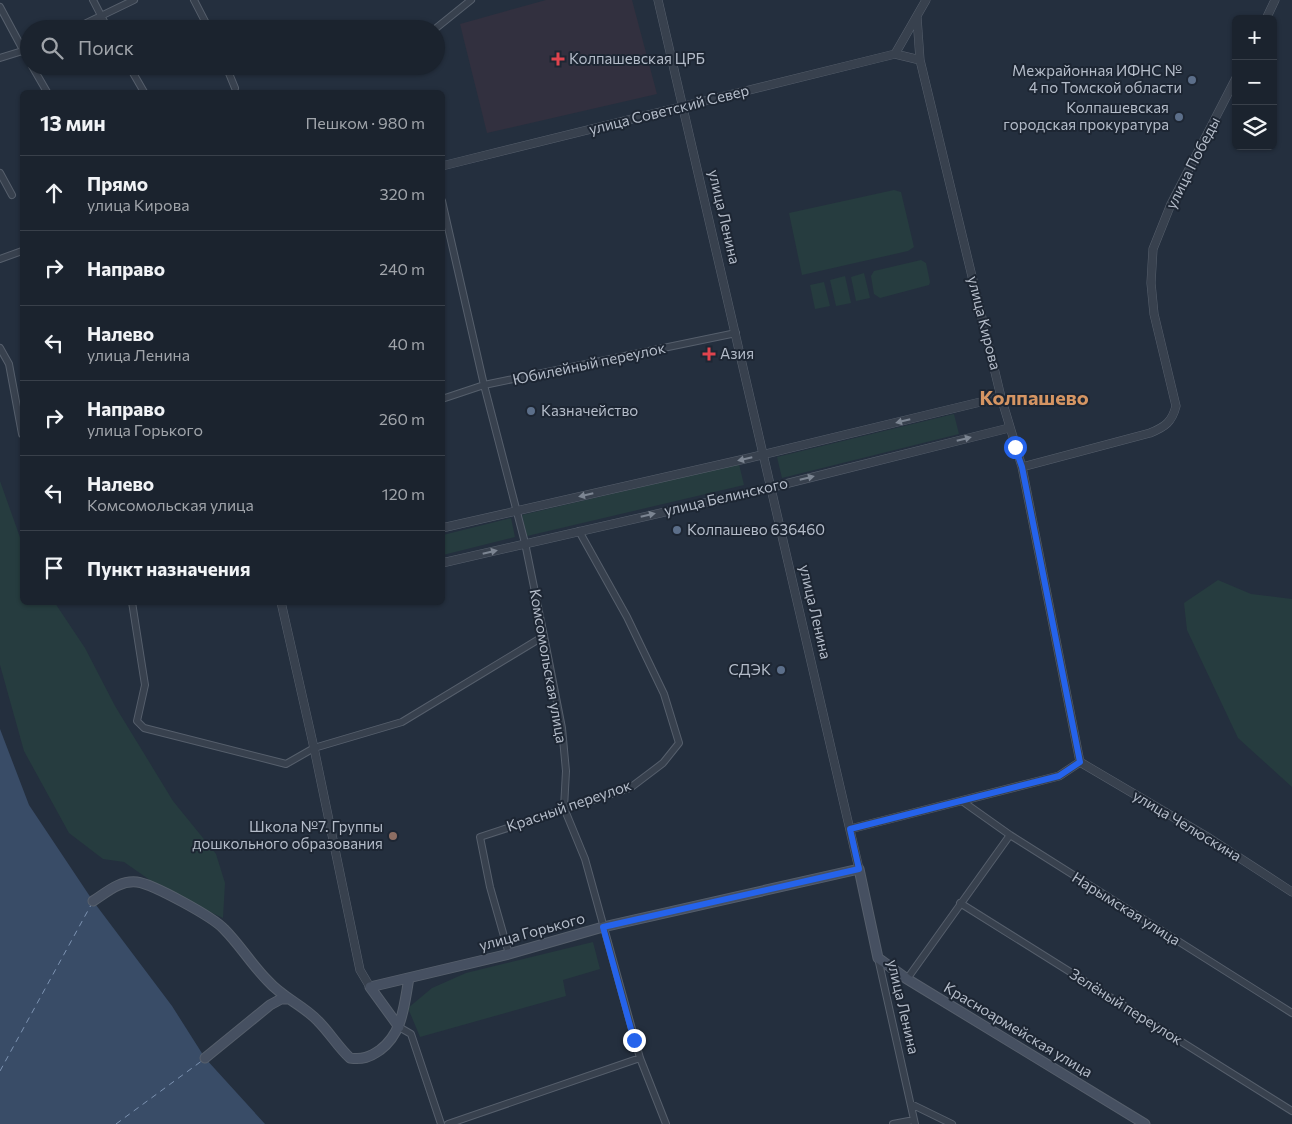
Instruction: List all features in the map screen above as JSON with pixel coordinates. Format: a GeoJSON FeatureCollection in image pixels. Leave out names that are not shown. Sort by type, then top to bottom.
{"type":"FeatureCollection","features":[{"type":"Feature","properties":{"kind":"main road","name":"улица Горького"},"geometry":{"type":"LineString","coordinates":[[370,987],[509,954],[603,927],[859,869]]}},
{"type":"Feature","properties":{"kind":"main road","name":"улица Ленина"},"geometry":{"type":"LineString","coordinates":[[859,869],[878,958]]}},
{"type":"Feature","properties":{"kind":"main road"},"geometry":{"type":"LineString","coordinates":[[93,901],[119,883],[138,882],[163,892],[222,927],[268,982],[287,999],[298,1004],[318,1021],[350,1058],[361,1060],[374,1054],[389,1043],[399,1027],[409,978]]}},
{"type":"Feature","properties":{"kind":"main road","name":"Красноармейская улица"},"geometry":{"type":"LineString","coordinates":[[878,958],[907,979],[1145,1124]]}},
{"type":"Feature","properties":{"kind":"main road"},"geometry":{"type":"LineString","coordinates":[[370,987],[399,1027]]}},
{"type":"Feature","properties":{"kind":"main road"},"geometry":{"type":"LineString","coordinates":[[206,1058],[270,1005],[281,999],[287,999]]}},
{"type":"Feature","properties":{"kind":"street"},"geometry":{"type":"LineString","coordinates":[[93,0],[103,20]]}},
{"type":"Feature","properties":{"kind":"street"},"geometry":{"type":"LineString","coordinates":[[93,20],[134,0]]}},
{"type":"Feature","properties":{"kind":"street"},"geometry":{"type":"LineString","coordinates":[[194,0],[204,20]]}},
{"type":"Feature","properties":{"kind":"street"},"geometry":{"type":"LineString","coordinates":[[445,21],[471,0]]}},
{"type":"Feature","properties":{"kind":"street","name":"улица Ленина"},"geometry":{"type":"LineString","coordinates":[[658,0],[859,869]]}},
{"type":"Feature","properties":{"kind":"street"},"geometry":{"type":"LineString","coordinates":[[920,60],[895,54],[926,0]]}},
{"type":"Feature","properties":{"kind":"street"},"geometry":{"type":"LineString","coordinates":[[1268,15],[1275,0]]}},
{"type":"Feature","properties":{"kind":"street"},"geometry":{"type":"LineString","coordinates":[[0,7],[20,40]]}},
{"type":"Feature","properties":{"kind":"street","name":"улица Кирова"},"geometry":{"type":"LineString","coordinates":[[917,17],[920,60],[1001,397],[1022,467],[1080,762]]}},
{"type":"Feature","properties":{"kind":"street"},"geometry":{"type":"LineString","coordinates":[[0,58],[20,52]]}},
{"type":"Feature","properties":{"kind":"street","name":"улица Советский Север"},"geometry":{"type":"LineString","coordinates":[[445,165],[895,54]]}},
{"type":"Feature","properties":{"kind":"street"},"geometry":{"type":"LineString","coordinates":[[37,75],[46,90]]}},
{"type":"Feature","properties":{"kind":"street"},"geometry":{"type":"LineString","coordinates":[[135,75],[143,90]]}},
{"type":"Feature","properties":{"kind":"street"},"geometry":{"type":"LineString","coordinates":[[230,75],[235,88]]}},
{"type":"Feature","properties":{"kind":"street","name":"улица Победы"},"geometry":{"type":"LineString","coordinates":[[1022,467],[1150,434],[1163,428],[1172,418],[1176,406],[1154,314],[1150,282],[1154,250],[1171,204],[1232,86]]}},
{"type":"Feature","properties":{"kind":"street"},"geometry":{"type":"LineString","coordinates":[[0,172],[12,195]]}},
{"type":"Feature","properties":{"kind":"street","name":"Комсомольская улица"},"geometry":{"type":"LineString","coordinates":[[445,215],[484,385],[525,543],[544,636],[562,728],[566,771],[564,808],[585,859],[640,1058],[666,1124]]}},
{"type":"Feature","properties":{"kind":"street"},"geometry":{"type":"LineString","coordinates":[[0,259],[20,252]]}},
{"type":"Feature","properties":{"kind":"street","name":"Юбилейный переулок"},"geometry":{"type":"LineString","coordinates":[[445,398],[484,385],[736,332]]}},
{"type":"Feature","properties":{"kind":"street"},"geometry":{"type":"LineString","coordinates":[[0,348],[9,364],[20,423]]}},
{"type":"Feature","properties":{"kind":"street"},"geometry":{"type":"LineString","coordinates":[[445,527],[1001,397]]}},
{"type":"Feature","properties":{"kind":"street","name":"улица Белинского"},"geometry":{"type":"LineString","coordinates":[[445,562],[772,487],[1009,428]]}},
{"type":"Feature","properties":{"kind":"street","name":"Красный переулок"},"geometry":{"type":"LineString","coordinates":[[509,954],[490,888],[480,837],[630,788],[663,763],[679,743],[664,694],[635,634],[579,531]]}},
{"type":"Feature","properties":{"kind":"street"},"geometry":{"type":"LineString","coordinates":[[132,605],[145,685],[137,721],[144,728],[286,764],[314,748],[402,722],[544,636]]}},
{"type":"Feature","properties":{"kind":"street"},"geometry":{"type":"LineString","coordinates":[[282,605],[314,748],[360,970],[370,987]]}},
{"type":"Feature","properties":{"kind":"street"},"geometry":{"type":"LineString","coordinates":[[850,829],[1059,776],[1080,762]]}},
{"type":"Feature","properties":{"kind":"street","name":"улица Челюскина"},"geometry":{"type":"LineString","coordinates":[[1080,762],[1209,838],[1292,892]]}},
{"type":"Feature","properties":{"kind":"street","name":"Нарымская улица"},"geometry":{"type":"LineString","coordinates":[[962,801],[1010,835],[1292,1013]]}},
{"type":"Feature","properties":{"kind":"street"},"geometry":{"type":"LineString","coordinates":[[907,979],[1010,835]]}},
{"type":"Feature","properties":{"kind":"street","name":"Зелёный переулок"},"geometry":{"type":"LineString","coordinates":[[960,903],[1292,1111]]}},
{"type":"Feature","properties":{"kind":"street","name":"улица Ленина"},"geometry":{"type":"LineString","coordinates":[[878,958],[915,1122]]}},
{"type":"Feature","properties":{"kind":"street"},"geometry":{"type":"LineString","coordinates":[[399,1027],[411,1034],[441,1124]]}},
{"type":"Feature","properties":{"kind":"street"},"geometry":{"type":"LineString","coordinates":[[448,1124],[640,1058]]}},
{"type":"Feature","properties":{"kind":"street"},"geometry":{"type":"LineString","coordinates":[[911,1104],[952,1124]]}},
{"type":"Feature","properties":{"kind":"street"},"geometry":{"type":"LineString","coordinates":[[893,1124],[915,1122]]}},
{"type":"Feature","properties":{"kind":"shaded area","name":"Колпашевская ЦРБ"},"geometry":{"type":"Polygon","coordinates":[[[546,0],[632,0],[657,94],[487,133],[460,24],[546,0]]]}},
{"type":"Feature","properties":{"kind":"green space"},"geometry":{"type":"Polygon","coordinates":[[[894,190],[901,192],[914,247],[908,251],[802,275],[789,213],[894,190]]]}},
{"type":"Feature","properties":{"kind":"green space"},"geometry":{"type":"Polygon","coordinates":[[[921,260],[926,263],[929,285],[880,298],[874,294],[871,276],[874,271],[921,260]]]}},
{"type":"Feature","properties":{"kind":"green space"},"geometry":{"type":"Polygon","coordinates":[[[864,273],[870,298],[856,301],[851,277],[864,273]]]}},
{"type":"Feature","properties":{"kind":"green space"},"geometry":{"type":"Polygon","coordinates":[[[845,276],[851,303],[836,306],[830,280],[845,276]]]}},
{"type":"Feature","properties":{"kind":"green space"},"geometry":{"type":"Polygon","coordinates":[[[824,282],[830,306],[815,309],[810,285],[824,282]]]}},
{"type":"Feature","properties":{"kind":"green space"},"geometry":{"type":"Polygon","coordinates":[[[954,414],[959,434],[782,478],[777,457],[954,414]]]}},
{"type":"Feature","properties":{"kind":"green space"},"geometry":{"type":"Polygon","coordinates":[[[739,464],[744,485],[527,536],[522,515],[739,464]]]}},
{"type":"Feature","properties":{"kind":"green space"},"geometry":{"type":"Polygon","coordinates":[[[0,481],[20,537],[20,605],[56,605],[85,648],[115,706],[173,801],[216,854],[225,883],[223,918],[167,892],[124,862],[103,859],[69,833],[24,751],[0,665],[0,481]]]}},
{"type":"Feature","properties":{"kind":"green space"},"geometry":{"type":"Polygon","coordinates":[[[511,518],[515,537],[445,554],[445,534],[511,518]]]}},
{"type":"Feature","properties":{"kind":"green space"},"geometry":{"type":"Polygon","coordinates":[[[1218,580],[1251,594],[1292,599],[1292,787],[1238,738],[1187,630],[1184,603],[1218,580]]]}},
{"type":"Feature","properties":{"kind":"green space"},"geometry":{"type":"Polygon","coordinates":[[[593,942],[600,969],[563,980],[566,996],[420,1037],[408,1008],[432,988],[466,973],[593,942]]]}},
{"type":"Feature","properties":{"kind":"water"},"geometry":{"type":"Polygon","coordinates":[[[0,729],[29,805],[93,901],[172,1006],[205,1058],[265,1124],[0,1124],[0,729]]]}},
{"type":"Feature","properties":{"kind":"ferry route"},"geometry":{"type":"LineString","coordinates":[[0,1071],[91,905]]}},
{"type":"Feature","properties":{"kind":"ferry route"},"geometry":{"type":"LineString","coordinates":[[116,1124],[203,1060]]}},
{"type":"Feature","properties":{"kind":"place","name":"Колпашевская ЦРБ"},"geometry":{"type":"Point","coordinates":[558,59]}},
{"type":"Feature","properties":{"kind":"place","name":"Межрайонная ИФНС № 4 по Томской области"},"geometry":{"type":"Point","coordinates":[1192,80]}},
{"type":"Feature","properties":{"kind":"place","name":"Колпашевская городская прокуратура"},"geometry":{"type":"Point","coordinates":[1179,117]}},
{"type":"Feature","properties":{"kind":"place","name":"Азия"},"geometry":{"type":"Point","coordinates":[709,354]}},
{"type":"Feature","properties":{"kind":"place","name":"Казначейство"},"geometry":{"type":"Point","coordinates":[531,411]}},
{"type":"Feature","properties":{"kind":"place","name":"Колпашево 636460"},"geometry":{"type":"Point","coordinates":[677,530]}},
{"type":"Feature","properties":{"kind":"place","name":"СДЭК"},"geometry":{"type":"Point","coordinates":[781,670]}},
{"type":"Feature","properties":{"kind":"place","name":"Школа №7. Группы дошкольного образования"},"geometry":{"type":"Point","coordinates":[393,836]}},
{"type":"Feature","properties":{"kind":"district","name":"Колпашево"},"geometry":{"type":"Point","coordinates":[1034,398]}},
{"type":"Feature","properties":{"kind":"route"},"geometry":{"type":"LineString","coordinates":[[634,1040],[603,927],[859,869],[850,829],[1059,776],[1080,762],[1022,467],[1015,447]]}}]}
